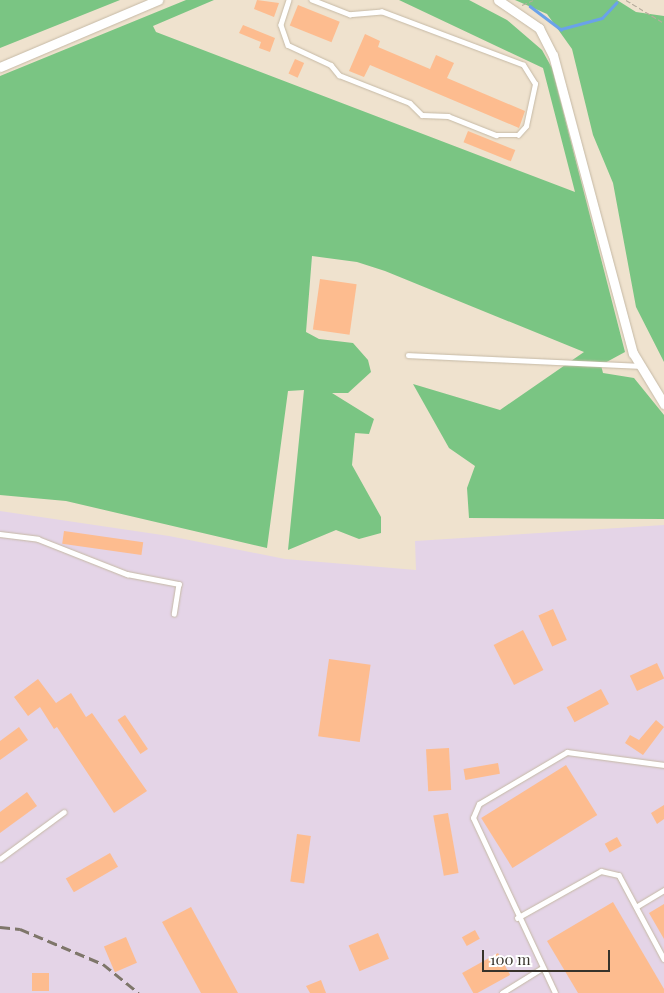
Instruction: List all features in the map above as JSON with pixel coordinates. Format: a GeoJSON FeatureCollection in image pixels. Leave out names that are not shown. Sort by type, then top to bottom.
{"type":"FeatureCollection","features":[{"type":"Feature","properties":{"kind":"street"},"geometry":{"type":"LineString","coordinates":[[0,67],[158,0]]}},
{"type":"Feature","properties":{"kind":"street"},"geometry":{"type":"LineString","coordinates":[[498,0],[516,9],[539,28],[553,55],[621,314],[640,366],[664,404]]}},
{"type":"Feature","properties":{"kind":"lane"},"geometry":{"type":"LineString","coordinates":[[289,0],[281,25],[288,45],[331,65],[339,75],[410,103],[422,115],[448,116],[496,135],[518,135],[526,126],[535,84],[523,65],[382,12],[350,14],[312,0]]}},
{"type":"Feature","properties":{"kind":"lane"},"geometry":{"type":"LineString","coordinates":[[408,355],[640,366]]}},
{"type":"Feature","properties":{"kind":"lane"},"geometry":{"type":"LineString","coordinates":[[0,534],[38,540],[127,574],[179,584],[174,614]]}},
{"type":"Feature","properties":{"kind":"lane"},"geometry":{"type":"LineString","coordinates":[[556,993],[517,918],[473,818],[479,804],[567,752],[664,765]]}},
{"type":"Feature","properties":{"kind":"lane"},"geometry":{"type":"LineString","coordinates":[[0,859],[64,812]]}},
{"type":"Feature","properties":{"kind":"lane"},"geometry":{"type":"LineString","coordinates":[[517,918],[601,871],[619,876],[664,959]]}},
{"type":"Feature","properties":{"kind":"lane"},"geometry":{"type":"LineString","coordinates":[[636,907],[664,890]]}},
{"type":"Feature","properties":{"kind":"lane"},"geometry":{"type":"LineString","coordinates":[[502,993],[542,968]]}},
{"type":"Feature","properties":{"kind":"path"},"geometry":{"type":"LineString","coordinates":[[516,9],[533,0]]}},
{"type":"Feature","properties":{"kind":"path"},"geometry":{"type":"LineString","coordinates":[[626,0],[664,23]]}},
{"type":"Feature","properties":{"kind":"shaded area"},"geometry":{"type":"Polygon","coordinates":[[[0,511],[169,536],[285,559],[416,570],[415,541],[664,525],[664,993],[0,993],[0,511]]]}},
{"type":"Feature","properties":{"kind":"green space"},"geometry":{"type":"Polygon","coordinates":[[[0,0],[120,0],[0,48],[0,0]]]}},
{"type":"Feature","properties":{"kind":"green space"},"geometry":{"type":"Polygon","coordinates":[[[186,0],[214,0],[153,26],[156,32],[575,192],[543,68],[399,0],[469,0],[507,20],[542,50],[552,68],[625,352],[601,365],[603,373],[634,378],[664,415],[664,519],[469,518],[467,488],[475,466],[449,448],[413,384],[500,410],[584,352],[385,271],[357,262],[312,256],[306,332],[319,339],[353,343],[368,360],[371,372],[348,393],[332,393],[374,419],[369,434],[355,433],[352,465],[381,517],[381,533],[359,539],[336,530],[288,550],[304,390],[288,391],[267,548],[66,501],[0,495],[0,76],[186,0]]]}},
{"type":"Feature","properties":{"kind":"green space"},"geometry":{"type":"Polygon","coordinates":[[[515,0],[617,0],[636,12],[664,16],[664,362],[636,307],[613,183],[593,135],[572,49],[547,14],[515,0]]]}},
{"type":"Feature","properties":{"kind":"building"},"geometry":{"type":"Polygon","coordinates":[[[257,0],[279,3],[274,17],[254,9],[257,0]]]}},
{"type":"Feature","properties":{"kind":"building"},"geometry":{"type":"Polygon","coordinates":[[[298,5],[340,22],[331,42],[290,25],[298,5]]]}},
{"type":"Feature","properties":{"kind":"building"},"geometry":{"type":"Polygon","coordinates":[[[243,25],[275,38],[270,52],[259,48],[261,42],[239,33],[243,25]]]}},
{"type":"Feature","properties":{"kind":"building"},"geometry":{"type":"Polygon","coordinates":[[[365,34],[380,41],[378,47],[430,69],[436,55],[454,63],[447,78],[525,111],[519,128],[370,65],[364,77],[349,71],[365,34]]]}},
{"type":"Feature","properties":{"kind":"building"},"geometry":{"type":"Polygon","coordinates":[[[295,59],[304,63],[298,78],[288,74],[295,59]]]}},
{"type":"Feature","properties":{"kind":"building"},"geometry":{"type":"Polygon","coordinates":[[[468,131],[515,150],[511,161],[464,142],[468,131]]]}},
{"type":"Feature","properties":{"kind":"building"},"geometry":{"type":"Polygon","coordinates":[[[320,279],[357,284],[350,335],[313,330],[320,279]]]}},
{"type":"Feature","properties":{"kind":"building"},"geometry":{"type":"Polygon","coordinates":[[[64,531],[143,542],[141,555],[62,544],[64,531]]]}},
{"type":"Feature","properties":{"kind":"building"},"geometry":{"type":"Polygon","coordinates":[[[553,609],[567,640],[552,647],[538,616],[553,609]]]}},
{"type":"Feature","properties":{"kind":"building"},"geometry":{"type":"Polygon","coordinates":[[[523,630],[543,670],[514,685],[494,645],[523,630]]]}},
{"type":"Feature","properties":{"kind":"building"},"geometry":{"type":"Polygon","coordinates":[[[329,659],[371,665],[360,742],[318,736],[329,659]]]}},
{"type":"Feature","properties":{"kind":"building"},"geometry":{"type":"Polygon","coordinates":[[[657,663],[664,678],[637,691],[630,676],[657,663]]]}},
{"type":"Feature","properties":{"kind":"building"},"geometry":{"type":"Polygon","coordinates":[[[38,679],[56,703],[71,693],[86,717],[92,713],[147,791],[114,813],[57,727],[54,729],[40,707],[28,716],[14,697],[38,679]]]}},
{"type":"Feature","properties":{"kind":"building"},"geometry":{"type":"Polygon","coordinates":[[[601,689],[609,704],[575,722],[567,707],[601,689]]]}},
{"type":"Feature","properties":{"kind":"building"},"geometry":{"type":"Polygon","coordinates":[[[125,715],[148,749],[140,754],[118,720],[125,715]]]}},
{"type":"Feature","properties":{"kind":"building"},"geometry":{"type":"Polygon","coordinates":[[[656,720],[664,727],[643,755],[625,743],[630,735],[639,740],[656,720]]]}},
{"type":"Feature","properties":{"kind":"building"},"geometry":{"type":"Polygon","coordinates":[[[19,727],[28,740],[0,760],[0,741],[19,727]]]}},
{"type":"Feature","properties":{"kind":"building"},"geometry":{"type":"Polygon","coordinates":[[[449,748],[451,790],[428,791],[426,749],[449,748]]]}},
{"type":"Feature","properties":{"kind":"building"},"geometry":{"type":"Polygon","coordinates":[[[498,763],[500,774],[465,780],[464,769],[498,763]]]}},
{"type":"Feature","properties":{"kind":"building"},"geometry":{"type":"Polygon","coordinates":[[[566,765],[597,815],[512,868],[481,818],[566,765]]]}},
{"type":"Feature","properties":{"kind":"building"},"geometry":{"type":"Polygon","coordinates":[[[27,792],[37,806],[0,833],[0,812],[27,792]]]}},
{"type":"Feature","properties":{"kind":"building"},"geometry":{"type":"Polygon","coordinates":[[[664,805],[664,819],[657,824],[651,813],[664,805]]]}},
{"type":"Feature","properties":{"kind":"building"},"geometry":{"type":"Polygon","coordinates":[[[448,813],[459,873],[444,876],[433,816],[448,813]]]}},
{"type":"Feature","properties":{"kind":"building"},"geometry":{"type":"Polygon","coordinates":[[[297,834],[311,836],[304,883],[290,882],[297,834]]]}},
{"type":"Feature","properties":{"kind":"building"},"geometry":{"type":"Polygon","coordinates":[[[617,837],[622,846],[610,853],[605,844],[617,837]]]}},
{"type":"Feature","properties":{"kind":"building"},"geometry":{"type":"Polygon","coordinates":[[[110,853],[118,867],[74,892],[66,878],[110,853]]]}},
{"type":"Feature","properties":{"kind":"building"},"geometry":{"type":"Polygon","coordinates":[[[613,902],[664,989],[664,993],[578,993],[547,941],[613,902]]]}},
{"type":"Feature","properties":{"kind":"building"},"geometry":{"type":"Polygon","coordinates":[[[664,904],[664,939],[649,913],[664,904]]]}},
{"type":"Feature","properties":{"kind":"building"},"geometry":{"type":"Polygon","coordinates":[[[191,907],[238,993],[201,993],[162,922],[191,907]]]}},
{"type":"Feature","properties":{"kind":"building"},"geometry":{"type":"Polygon","coordinates":[[[475,930],[480,939],[467,946],[462,937],[475,930]]]}},
{"type":"Feature","properties":{"kind":"building"},"geometry":{"type":"Polygon","coordinates":[[[378,933],[389,959],[359,971],[349,946],[378,933]]]}},
{"type":"Feature","properties":{"kind":"building"},"geometry":{"type":"Polygon","coordinates":[[[126,937],[137,963],[115,972],[104,946],[126,937]]]}},
{"type":"Feature","properties":{"kind":"building"},"geometry":{"type":"Polygon","coordinates":[[[498,953],[510,975],[477,993],[473,993],[462,973],[498,953]]]}},
{"type":"Feature","properties":{"kind":"building"},"geometry":{"type":"Polygon","coordinates":[[[32,973],[49,973],[49,991],[32,991],[32,973]]]}},
{"type":"Feature","properties":{"kind":"building"},"geometry":{"type":"Polygon","coordinates":[[[321,980],[326,993],[310,993],[306,986],[321,980]]]}},
{"type":"Feature","properties":{"kind":"waterway"},"geometry":{"type":"LineString","coordinates":[[530,6],[561,29],[602,18],[616,3]]}},
{"type":"Feature","properties":{"kind":"railway"},"geometry":{"type":"LineString","coordinates":[[0,927],[20,929],[103,964],[139,993]]}}]}
